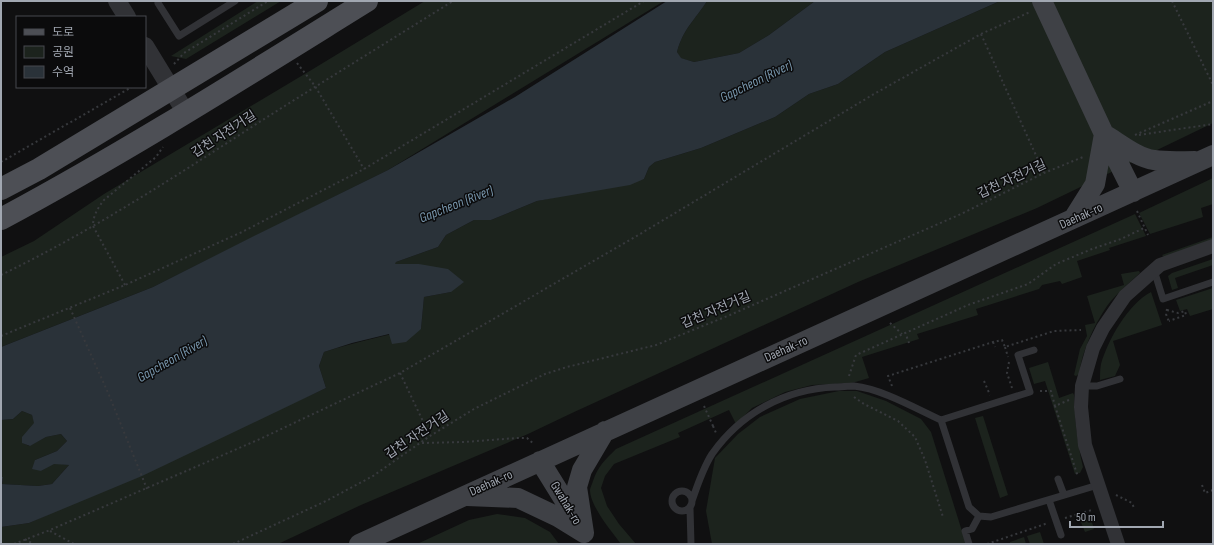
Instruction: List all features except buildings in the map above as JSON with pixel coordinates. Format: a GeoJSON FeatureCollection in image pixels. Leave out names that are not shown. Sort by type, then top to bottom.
{"type":"FeatureCollection","features":[{"type":"Feature","properties":{"kind":"main road"},"geometry":{"type":"LineString","coordinates":[[1,189],[39,169],[317,1]]}},
{"type":"Feature","properties":{"kind":"main road"},"geometry":{"type":"LineString","coordinates":[[1,219],[55,190],[186,113],[367,1]]}},
{"type":"Feature","properties":{"kind":"main road"},"geometry":{"type":"LineString","coordinates":[[1037,6],[1121,167],[1135,202]]}},
{"type":"Feature","properties":{"kind":"main road"},"geometry":{"type":"LineString","coordinates":[[1104,134],[1143,157],[1155,160],[1207,158]]}},
{"type":"Feature","properties":{"kind":"main road"},"geometry":{"type":"LineString","coordinates":[[1073,220],[1095,184],[1104,134]]}},
{"type":"Feature","properties":{"kind":"main road","name":"Daehak-ro"},"geometry":{"type":"LineString","coordinates":[[359,544],[463,496],[537,452],[605,431],[1073,220],[1135,202],[1207,158]]}},
{"type":"Feature","properties":{"kind":"main road"},"geometry":{"type":"LineString","coordinates":[[588,538],[577,487],[582,470],[605,431]]}},
{"type":"Feature","properties":{"kind":"main road","name":"Gwahak-ro"},"geometry":{"type":"LineString","coordinates":[[537,452],[588,538]]}},
{"type":"Feature","properties":{"kind":"main road"},"geometry":{"type":"LineString","coordinates":[[463,496],[518,498],[558,517],[588,538]]}},
{"type":"Feature","properties":{"kind":"street"},"geometry":{"type":"LineString","coordinates":[[117,1],[126,16]]}},
{"type":"Feature","properties":{"kind":"street"},"geometry":{"type":"LineString","coordinates":[[146,48],[186,113]]}},
{"type":"Feature","properties":{"kind":"street"},"geometry":{"type":"LineString","coordinates":[[1118,544],[1085,445],[1078,392],[1093,348],[1103,328],[1125,296],[1160,265],[1213,246]]}},
{"type":"Feature","properties":{"kind":"lane"},"geometry":{"type":"LineString","coordinates":[[158,2],[179,36],[235,1]]}},
{"type":"Feature","properties":{"kind":"lane"},"geometry":{"type":"LineString","coordinates":[[1154,270],[1164,299],[1213,282]]}},
{"type":"Feature","properties":{"kind":"lane"},"geometry":{"type":"LineString","coordinates":[[691,544],[691,505],[697,484],[711,455],[725,438],[753,413],[789,394],[818,388],[854,386],[886,395],[941,420],[1030,392],[1018,355],[1034,350]]}},
{"type":"Feature","properties":{"kind":"lane"},"geometry":{"type":"LineString","coordinates":[[1078,392],[1120,379]]}},
{"type":"Feature","properties":{"kind":"lane"},"geometry":{"type":"LineString","coordinates":[[941,420],[969,506],[979,516],[991,517],[1098,485]]}},
{"type":"Feature","properties":{"kind":"lane"},"geometry":{"type":"LineString","coordinates":[[1058,479],[1064,495]]}},
{"type":"Feature","properties":{"kind":"lane"},"geometry":{"type":"LineString","coordinates":[[1049,500],[1061,535]]}},
{"type":"Feature","properties":{"kind":"lane"},"geometry":{"type":"LineString","coordinates":[[969,544],[965,531],[972,529],[979,516]]}},
{"type":"Feature","properties":{"kind":"path"},"geometry":{"type":"LineString","coordinates":[[174,64],[184,53],[268,1]]}},
{"type":"Feature","properties":{"kind":"path","name":"갑천 자전거길"},"geometry":{"type":"LineString","coordinates":[[1,275],[93,226],[453,1]]}},
{"type":"Feature","properties":{"kind":"path"},"geometry":{"type":"LineString","coordinates":[[1,336],[124,285],[242,232],[364,169],[644,1]]}},
{"type":"Feature","properties":{"kind":"path"},"geometry":{"type":"LineString","coordinates":[[1172,1],[1213,85]]}},
{"type":"Feature","properties":{"kind":"path"},"geometry":{"type":"LineString","coordinates":[[14,544],[147,489],[260,439],[400,373],[642,233],[874,94],[981,34],[1037,6]]}},
{"type":"Feature","properties":{"kind":"path"},"geometry":{"type":"LineString","coordinates":[[981,34],[1044,173]]}},
{"type":"Feature","properties":{"kind":"path"},"geometry":{"type":"LineString","coordinates":[[297,62],[315,86],[364,169]]}},
{"type":"Feature","properties":{"kind":"path"},"geometry":{"type":"LineString","coordinates":[[1,162],[130,88]]}},
{"type":"Feature","properties":{"kind":"path"},"geometry":{"type":"LineString","coordinates":[[1129,138],[1213,101]]}},
{"type":"Feature","properties":{"kind":"path"},"geometry":{"type":"LineString","coordinates":[[1136,135],[1213,124]]}},
{"type":"Feature","properties":{"kind":"path"},"geometry":{"type":"LineString","coordinates":[[124,285],[93,226],[93,220],[97,209],[104,200],[156,157],[166,144]]}},
{"type":"Feature","properties":{"kind":"path","name":"갑천 자전거길"},"geometry":{"type":"LineString","coordinates":[[233,544],[326,501],[373,476],[430,436],[474,409],[545,374],[567,367],[656,345],[730,315],[946,220],[1044,173],[1087,156]]}},
{"type":"Feature","properties":{"kind":"path"},"geometry":{"type":"LineString","coordinates":[[1135,202],[1148,236]]}},
{"type":"Feature","properties":{"kind":"path"},"geometry":{"type":"LineString","coordinates":[[848,381],[856,355],[968,305],[1028,284],[1056,264],[1121,239],[1144,228]]}},
{"type":"Feature","properties":{"kind":"path"},"geometry":{"type":"LineString","coordinates":[[70,308],[109,394],[147,489]]}},
{"type":"Feature","properties":{"kind":"path"},"geometry":{"type":"LineString","coordinates":[[1166,314],[1169,322],[1186,315],[1185,311],[1178,313],[1167,310]]}},
{"type":"Feature","properties":{"kind":"path"},"geometry":{"type":"LineString","coordinates":[[890,322],[902,334]]}},
{"type":"Feature","properties":{"kind":"path"},"geometry":{"type":"LineString","coordinates":[[1005,347],[1054,331],[1081,330]]}},
{"type":"Feature","properties":{"kind":"path"},"geometry":{"type":"LineString","coordinates":[[905,332],[908,343]]}},
{"type":"Feature","properties":{"kind":"path"},"geometry":{"type":"LineString","coordinates":[[989,340],[990,344]]}},
{"type":"Feature","properties":{"kind":"path"},"geometry":{"type":"LineString","coordinates":[[886,395],[892,386],[888,376],[1002,340],[1010,363],[1007,373],[1015,396]]}},
{"type":"Feature","properties":{"kind":"path"},"geometry":{"type":"LineString","coordinates":[[994,342],[995,347]]}},
{"type":"Feature","properties":{"kind":"path"},"geometry":{"type":"LineString","coordinates":[[400,373],[430,436]]}},
{"type":"Feature","properties":{"kind":"path"},"geometry":{"type":"LineString","coordinates":[[984,381],[993,404]]}},
{"type":"Feature","properties":{"kind":"path"},"geometry":{"type":"LineString","coordinates":[[1030,392],[1050,391],[1078,477]]}},
{"type":"Feature","properties":{"kind":"path"},"geometry":{"type":"LineString","coordinates":[[1055,406],[1078,392]]}},
{"type":"Feature","properties":{"kind":"path"},"geometry":{"type":"LineString","coordinates":[[853,395],[864,404],[898,421],[915,437],[927,467],[943,517]]}},
{"type":"Feature","properties":{"kind":"path"},"geometry":{"type":"LineString","coordinates":[[704,406],[717,435]]}},
{"type":"Feature","properties":{"kind":"path"},"geometry":{"type":"LineString","coordinates":[[421,443],[527,438],[537,452]]}},
{"type":"Feature","properties":{"kind":"path"},"geometry":{"type":"LineString","coordinates":[[1202,485],[1205,493],[1213,490]]}},
{"type":"Feature","properties":{"kind":"path"},"geometry":{"type":"LineString","coordinates":[[1111,493],[1132,503],[1134,508]]}},
{"type":"Feature","properties":{"kind":"path"},"geometry":{"type":"LineString","coordinates":[[1060,519],[1092,510]]}},
{"type":"Feature","properties":{"kind":"path"},"geometry":{"type":"LineString","coordinates":[[987,544],[1051,522]]}},
{"type":"Feature","properties":{"kind":"path"},"geometry":{"type":"LineString","coordinates":[[50,530],[74,544]]}},
{"type":"Feature","properties":{"kind":"path"},"geometry":{"type":"LineString","coordinates":[[25,539],[33,544]]}},
{"type":"Feature","properties":{"kind":"green space"},"geometry":{"type":"Polygon","coordinates":[[[258,1],[281,1],[186,59],[171,56],[258,1]]]}},
{"type":"Feature","properties":{"kind":"green space"},"geometry":{"type":"Polygon","coordinates":[[[425,1],[664,1],[388,170],[153,287],[1,347],[1,257],[34,241],[104,194],[425,1]]]}},
{"type":"Feature","properties":{"kind":"green space"},"geometry":{"type":"Polygon","coordinates":[[[707,1],[815,1],[769,35],[739,53],[694,62],[680,58],[677,52],[683,37],[707,1]]]}},
{"type":"Feature","properties":{"kind":"green space"},"geometry":{"type":"Polygon","coordinates":[[[1000,1],[1213,1],[1213,123],[1037,208],[858,282],[528,434],[361,505],[278,544],[1,544],[1,527],[29,523],[326,388],[319,366],[324,352],[396,333],[421,329],[424,297],[451,292],[419,264],[394,264],[396,262],[438,247],[446,235],[474,220],[491,220],[537,201],[644,179],[649,167],[655,162],[701,148],[775,117],[809,94],[838,84],[885,52],[1000,1]]]}},
{"type":"Feature","properties":{"kind":"green space"},"geometry":{"type":"Polygon","coordinates":[[[1213,178],[1213,204],[1201,208],[1203,217],[1150,234],[1139,213],[1213,178]]]}},
{"type":"Feature","properties":{"kind":"green space"},"geometry":{"type":"Polygon","coordinates":[[[1135,214],[1146,236],[1109,248],[1110,250],[1077,261],[1082,277],[1062,284],[1060,281],[1042,285],[1039,289],[976,309],[978,315],[917,334],[919,339],[862,357],[869,378],[852,383],[812,385],[785,392],[752,408],[736,424],[729,410],[678,433],[680,437],[614,464],[605,476],[601,488],[607,506],[619,524],[636,544],[621,544],[597,511],[591,496],[590,488],[600,467],[616,449],[1135,214]]]}},
{"type":"Feature","properties":{"kind":"green space"},"geometry":{"type":"Polygon","coordinates":[[[1213,237],[1213,241],[1164,257],[1162,255],[1213,237]]]}},
{"type":"Feature","properties":{"kind":"green space"},"geometry":{"type":"Polygon","coordinates":[[[1213,259],[1213,265],[1175,278],[1178,288],[1172,290],[1168,276],[1172,273],[1213,259]]]}},
{"type":"Feature","properties":{"kind":"green space"},"geometry":{"type":"Polygon","coordinates":[[[1139,271],[1140,273],[1114,297],[1102,313],[1086,347],[1079,374],[1076,376],[1074,375],[1080,349],[1087,336],[1085,325],[1095,323],[1087,296],[1124,285],[1121,274],[1139,271]]]}},
{"type":"Feature","properties":{"kind":"green space"},"geometry":{"type":"Polygon","coordinates":[[[1213,288],[1213,309],[1190,316],[1187,309],[1180,311],[1176,300],[1213,288]]]}},
{"type":"Feature","properties":{"kind":"green space"},"geometry":{"type":"Polygon","coordinates":[[[1151,292],[1162,325],[1113,341],[1120,365],[1115,376],[1100,380],[1101,364],[1114,334],[1134,305],[1151,292]]]}},
{"type":"Feature","properties":{"kind":"green space"},"geometry":{"type":"Polygon","coordinates":[[[1048,362],[1059,398],[1073,393],[1074,395],[1079,449],[1083,467],[1080,473],[1075,474],[1045,381],[1034,384],[1029,368],[1048,362]]]}},
{"type":"Feature","properties":{"kind":"green space"},"geometry":{"type":"Polygon","coordinates":[[[839,391],[857,391],[886,401],[921,419],[931,432],[966,544],[712,544],[706,511],[715,458],[738,434],[760,417],[800,399],[839,391]]]}},
{"type":"Feature","properties":{"kind":"green space"},"geometry":{"type":"Polygon","coordinates":[[[22,411],[32,415],[35,423],[23,443],[29,446],[46,437],[61,434],[67,441],[57,451],[35,460],[41,471],[54,463],[69,465],[52,484],[38,486],[2,484],[1,420],[13,419],[22,411]]]}},
{"type":"Feature","properties":{"kind":"green space"},"geometry":{"type":"Polygon","coordinates":[[[983,416],[1008,495],[1000,498],[975,418],[983,416]]]}},
{"type":"Feature","properties":{"kind":"green space"},"geometry":{"type":"Polygon","coordinates":[[[497,514],[525,518],[550,532],[559,544],[417,544],[469,520],[497,514]]]}},
{"type":"Feature","properties":{"kind":"green space"},"geometry":{"type":"Polygon","coordinates":[[[1090,516],[1094,529],[1085,532],[1080,520],[1090,516]]]}},
{"type":"Feature","properties":{"kind":"green space"},"geometry":{"type":"Polygon","coordinates":[[[1040,532],[1044,544],[1030,544],[1027,536],[1040,532]]]}},
{"type":"Feature","properties":{"kind":"green space"},"geometry":{"type":"Polygon","coordinates":[[[1024,537],[1026,544],[1010,544],[1010,542],[1024,537]]]}},
{"type":"Feature","properties":{"kind":"water","name":"Gapcheon (River)"},"geometry":{"type":"Polygon","coordinates":[[[667,1],[707,1],[686,31],[677,52],[681,58],[694,62],[739,53],[769,35],[815,1],[1000,1],[885,52],[838,84],[809,94],[775,117],[701,148],[655,162],[649,167],[644,179],[630,185],[537,201],[491,220],[474,220],[446,235],[438,247],[396,262],[395,264],[419,264],[448,269],[464,282],[451,292],[424,297],[421,329],[406,342],[392,344],[389,334],[352,343],[324,352],[319,366],[326,388],[142,476],[29,523],[1,527],[1,477],[3,477],[2,484],[38,486],[52,484],[69,465],[54,464],[41,471],[32,469],[35,460],[57,451],[67,441],[61,434],[46,437],[30,446],[22,443],[22,437],[34,423],[32,415],[22,411],[13,419],[1,420],[1,347],[153,287],[388,170],[515,97],[667,1]]]}}]}
